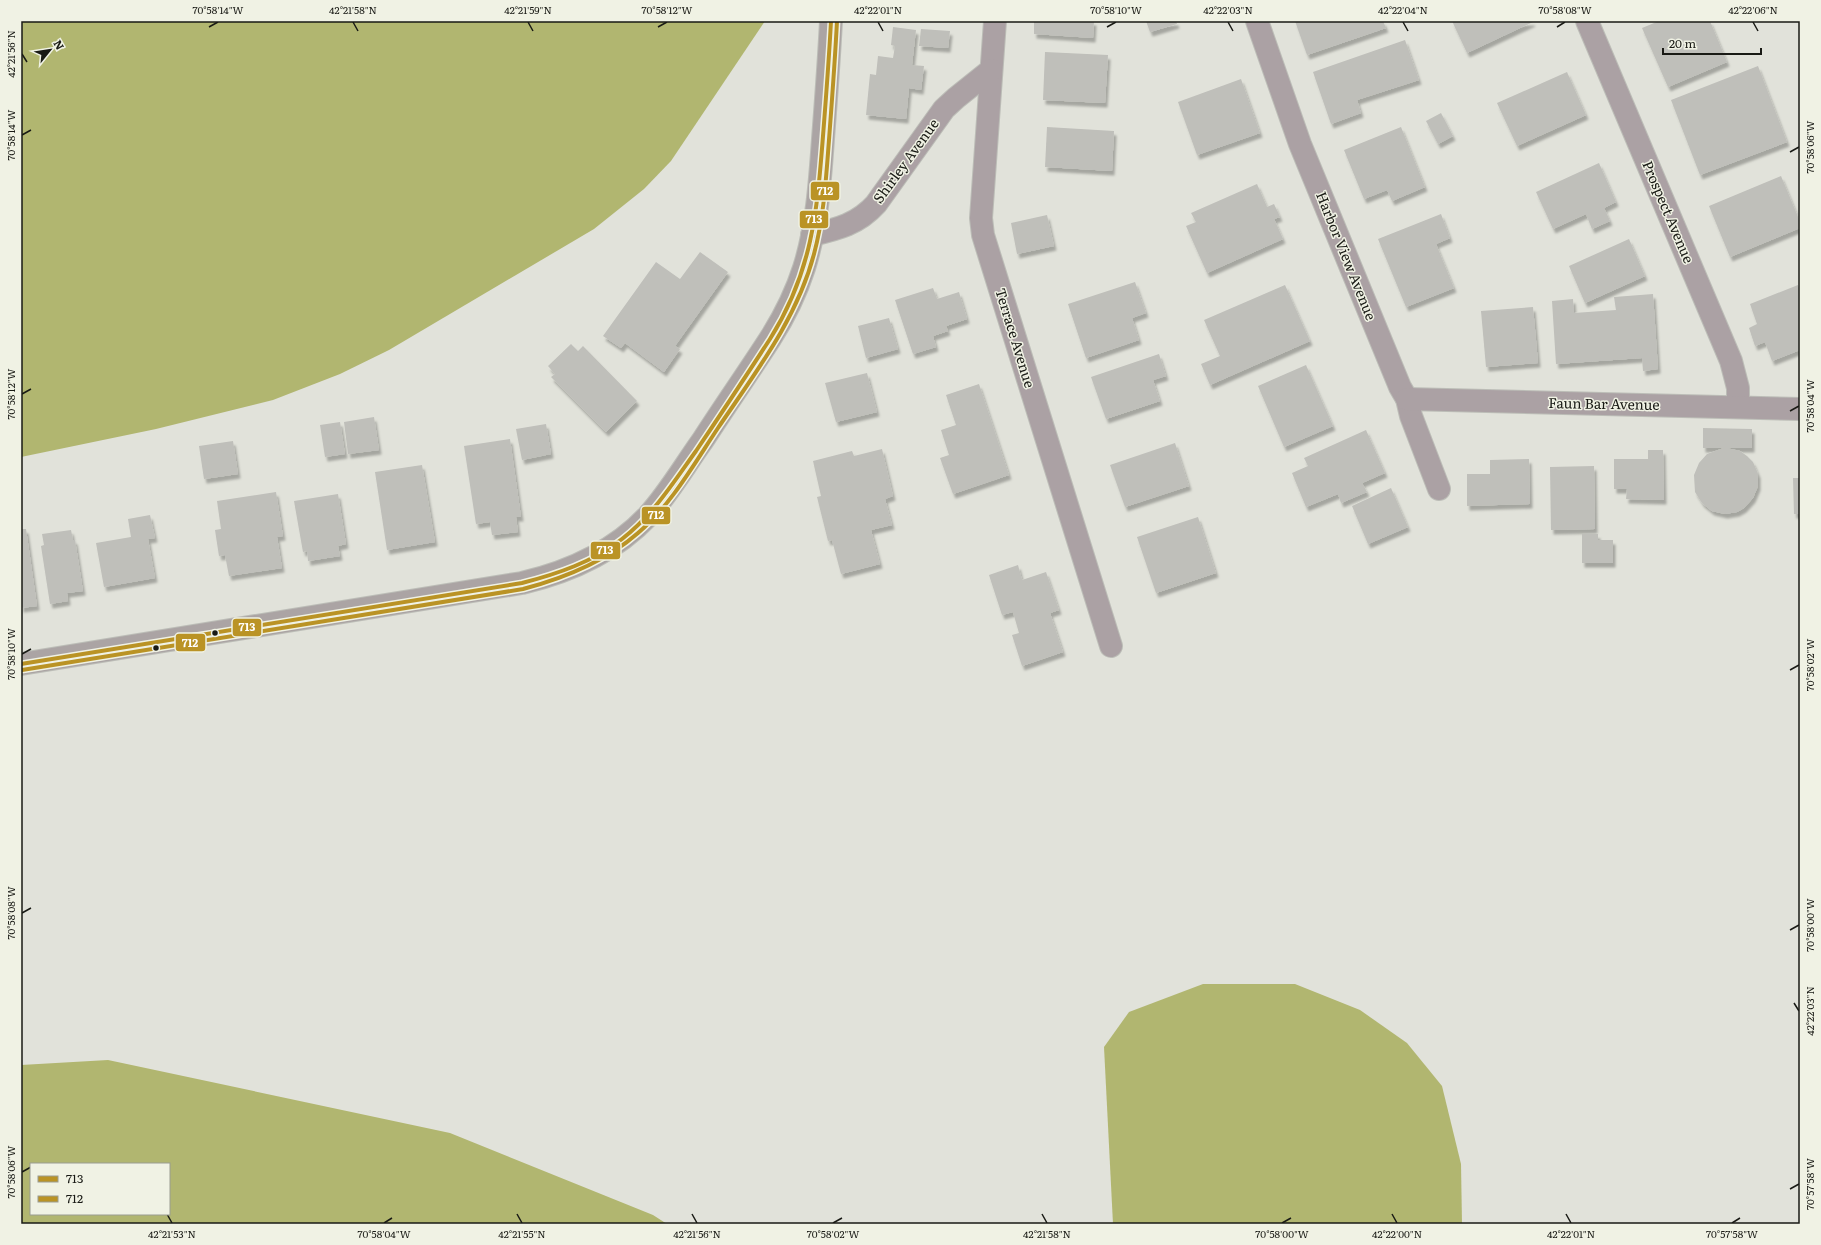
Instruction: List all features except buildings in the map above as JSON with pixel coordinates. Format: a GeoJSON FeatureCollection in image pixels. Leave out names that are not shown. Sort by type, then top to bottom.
{"type":"FeatureCollection","features":[{"type":"Feature","properties":{"kind":"main road"},"geometry":{"type":"LineString","coordinates":[[21,664],[506,586],[551,576],[590,560],[631,532],[649,515],[671,486],[781,321],[797,287],[812,235],[821,165],[832,21]]}},
{"type":"Feature","properties":{"kind":"street","name":"Terrace Avenue"},"geometry":{"type":"LineString","coordinates":[[995,21],[981,218],[983,235],[1110,646]]}},
{"type":"Feature","properties":{"kind":"street","name":"Harbor View Avenue"},"geometry":{"type":"LineString","coordinates":[[1257,21],[1300,144],[1400,387],[1407,399],[1411,416],[1439,489]]}},
{"type":"Feature","properties":{"kind":"street","name":"Prospect Avenue"},"geometry":{"type":"LineString","coordinates":[[1587,21],[1731,361],[1738,388],[1738,406]]}},
{"type":"Feature","properties":{"kind":"street","name":"Shirley Avenue"},"geometry":{"type":"LineString","coordinates":[[812,235],[840,229],[858,220],[867,213],[876,204],[940,114],[956,98],[991,70]]}},
{"type":"Feature","properties":{"kind":"street","name":"Faun Bar Avenue"},"geometry":{"type":"LineString","coordinates":[[1407,399],[1738,406],[1800,409]]}},
{"type":"Feature","properties":{"kind":"shaded area"},"geometry":{"type":"Polygon","coordinates":[[[21,21],[765,21],[671,161],[644,189],[594,229],[389,350],[340,374],[273,400],[156,429],[21,457],[21,21]]]}},
{"type":"Feature","properties":{"kind":"shaded area"},"geometry":{"type":"Polygon","coordinates":[[[1203,984],[1295,984],[1360,1010],[1407,1043],[1442,1086],[1461,1164],[1462,1224],[1113,1224],[1104,1047],[1129,1012],[1203,984]]]}},
{"type":"Feature","properties":{"kind":"shaded area"},"geometry":{"type":"Polygon","coordinates":[[[108,1060],[450,1133],[653,1215],[667,1224],[21,1224],[21,1065],[108,1060]]]}},
{"type":"Feature","properties":{"kind":"transit line","name":"713"},"geometry":{"type":"LineString","coordinates":[[21,664],[522,583],[548,576],[587,561],[622,539],[643,520],[671,487],[770,339],[795,290],[804,266],[815,216],[821,164],[831,21]]}},
{"type":"Feature","properties":{"kind":"transit line","name":"712"},"geometry":{"type":"LineString","coordinates":[[22,670],[523,589],[554,580],[584,568],[612,552],[638,533],[661,510],[691,470],[774,345],[807,278],[820,226],[824,197],[837,21]]}}]}
